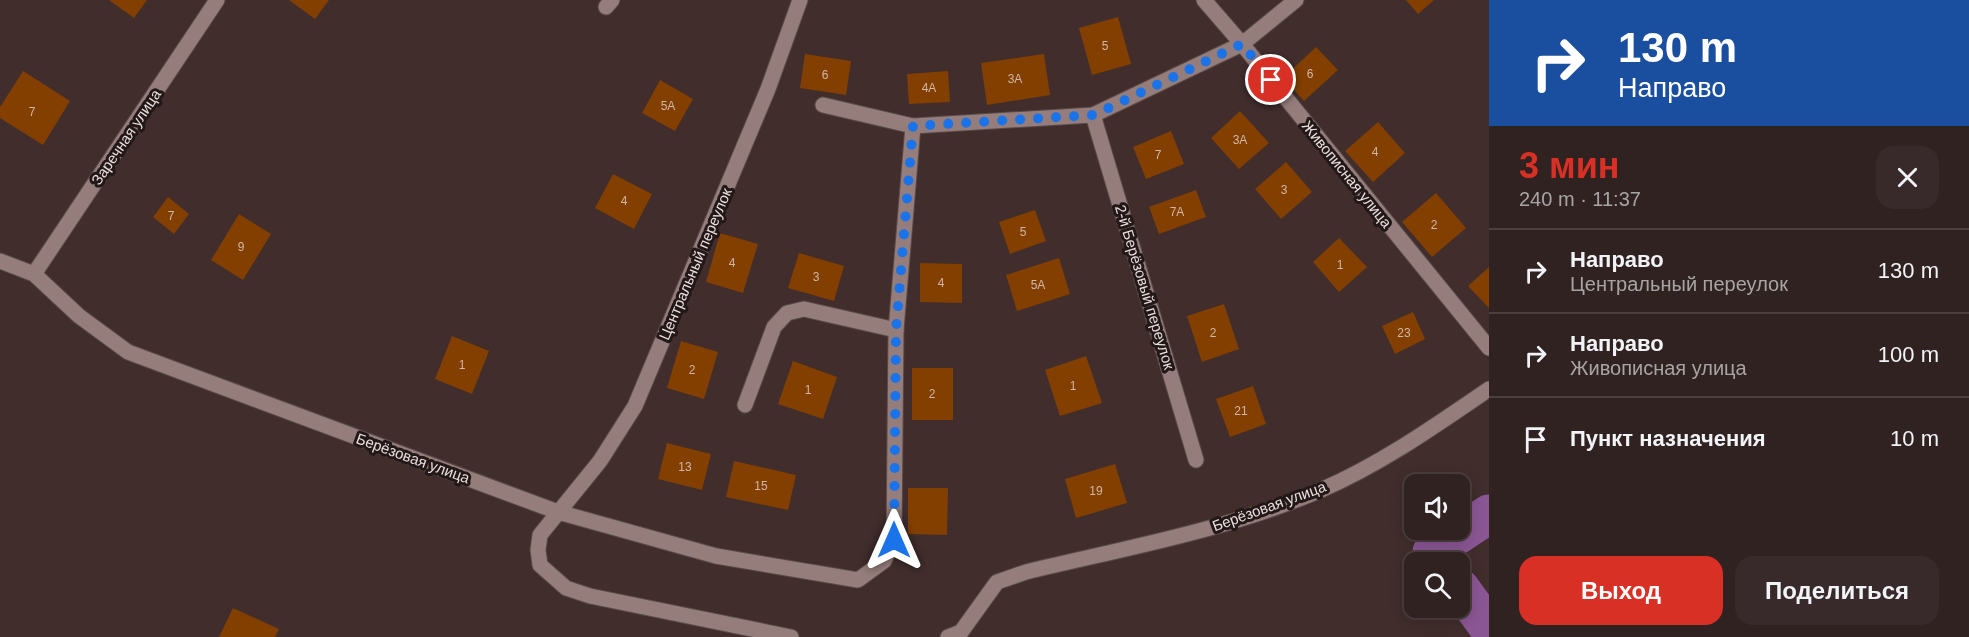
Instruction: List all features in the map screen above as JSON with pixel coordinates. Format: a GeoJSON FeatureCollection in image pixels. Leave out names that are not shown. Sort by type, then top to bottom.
{"type":"FeatureCollection","features":[{"type":"Feature","properties":{"kind":"street","name":"Заречная улица"},"geometry":{"type":"LineString","coordinates":[[34,274],[217,0]]}},
{"type":"Feature","properties":{"kind":"street","name":"Центральный переулок"},"geometry":{"type":"LineString","coordinates":[[791,637],[590,596],[566,588],[540,565],[538,550],[540,534],[600,461],[635,406],[768,89],[800,0]]}},
{"type":"Feature","properties":{"kind":"street","name":"Живописная улица"},"geometry":{"type":"LineString","coordinates":[[1204,0],[1489,348]]}},
{"type":"Feature","properties":{"kind":"street"},"geometry":{"type":"LineString","coordinates":[[823,105],[913,126],[1094,115],[1242,44],[1296,0]]}},
{"type":"Feature","properties":{"kind":"street","name":"2-й Берёзовый переулок"},"geometry":{"type":"LineString","coordinates":[[1094,115],[1197,460]]}},
{"type":"Feature","properties":{"kind":"street"},"geometry":{"type":"LineString","coordinates":[[745,405],[774,327],[787,313],[804,309],[896,330],[913,126]]}},
{"type":"Feature","properties":{"kind":"street","name":"Берёзовая улица"},"geometry":{"type":"LineString","coordinates":[[0,261],[34,274],[79,316],[128,352],[558,512],[716,556],[858,580],[884,561],[894,540],[896,330]]}},
{"type":"Feature","properties":{"kind":"street","name":"Берёзовая улица"},"geometry":{"type":"LineString","coordinates":[[948,637],[961,632],[997,582],[1026,572],[1222,525],[1321,490],[1414,441],[1489,389]]}},
{"type":"Feature","properties":{"kind":"building"},"geometry":{"type":"Polygon","coordinates":[[[109,0],[147,0],[134,18],[109,0]]]}},
{"type":"Feature","properties":{"kind":"building"},"geometry":{"type":"Polygon","coordinates":[[[289,0],[329,0],[315,19],[289,0]]]}},
{"type":"Feature","properties":{"kind":"building"},"geometry":{"type":"Polygon","coordinates":[[[1406,0],[1434,0],[1418,14],[1406,0]]]}},
{"type":"Feature","properties":{"kind":"building"},"geometry":{"type":"Polygon","coordinates":[[[1118,17],[1131,64],[1092,75],[1079,28],[1118,17]]]}},
{"type":"Feature","properties":{"kind":"building"},"geometry":{"type":"Polygon","coordinates":[[[1316,47],[1338,70],[1304,101],[1283,78],[1316,47]]]}},
{"type":"Feature","properties":{"kind":"building"},"geometry":{"type":"Polygon","coordinates":[[[805,54],[851,61],[846,95],[800,88],[805,54]]]}},
{"type":"Feature","properties":{"kind":"building"},"geometry":{"type":"Polygon","coordinates":[[[1044,54],[1050,95],[987,105],[981,63],[1044,54]]]}},
{"type":"Feature","properties":{"kind":"building"},"geometry":{"type":"Polygon","coordinates":[[[23,71],[70,101],[43,145],[0,118],[0,107],[23,71]]]}},
{"type":"Feature","properties":{"kind":"building"},"geometry":{"type":"Polygon","coordinates":[[[948,71],[950,102],[909,104],[907,74],[948,71]]]}},
{"type":"Feature","properties":{"kind":"building"},"geometry":{"type":"Polygon","coordinates":[[[660,80],[693,99],[675,131],[642,113],[660,80]]]}},
{"type":"Feature","properties":{"kind":"building"},"geometry":{"type":"Polygon","coordinates":[[[1240,111],[1269,143],[1239,169],[1211,138],[1240,111]]]}},
{"type":"Feature","properties":{"kind":"building"},"geometry":{"type":"Polygon","coordinates":[[[1378,122],[1405,153],[1373,182],[1345,151],[1378,122]]]}},
{"type":"Feature","properties":{"kind":"building"},"geometry":{"type":"Polygon","coordinates":[[[1171,131],[1184,164],[1146,179],[1133,147],[1171,131]]]}},
{"type":"Feature","properties":{"kind":"building"},"geometry":{"type":"Polygon","coordinates":[[[1286,162],[1312,192],[1281,219],[1255,189],[1286,162]]]}},
{"type":"Feature","properties":{"kind":"building"},"geometry":{"type":"Polygon","coordinates":[[[613,174],[652,194],[634,229],[595,208],[613,174]]]}},
{"type":"Feature","properties":{"kind":"building"},"geometry":{"type":"Polygon","coordinates":[[[1196,190],[1206,217],[1159,234],[1149,207],[1196,190]]]}},
{"type":"Feature","properties":{"kind":"building"},"geometry":{"type":"Polygon","coordinates":[[[1436,193],[1466,228],[1432,257],[1402,222],[1436,193]]]}},
{"type":"Feature","properties":{"kind":"building"},"geometry":{"type":"Polygon","coordinates":[[[168,197],[189,214],[174,234],[153,217],[168,197]]]}},
{"type":"Feature","properties":{"kind":"building"},"geometry":{"type":"Polygon","coordinates":[[[1035,210],[1046,241],[1010,254],[999,222],[1035,210]]]}},
{"type":"Feature","properties":{"kind":"building"},"geometry":{"type":"Polygon","coordinates":[[[239,214],[271,234],[243,280],[211,260],[239,214]]]}},
{"type":"Feature","properties":{"kind":"building"},"geometry":{"type":"Polygon","coordinates":[[[720,233],[758,244],[743,293],[706,282],[720,233]]]}},
{"type":"Feature","properties":{"kind":"building"},"geometry":{"type":"Polygon","coordinates":[[[1339,238],[1367,267],[1339,292],[1313,262],[1339,238]]]}},
{"type":"Feature","properties":{"kind":"building"},"geometry":{"type":"Polygon","coordinates":[[[799,253],[844,266],[834,301],[788,288],[799,253]]]}},
{"type":"Feature","properties":{"kind":"building"},"geometry":{"type":"Polygon","coordinates":[[[1059,258],[1070,294],[1017,311],[1006,275],[1059,258]]]}},
{"type":"Feature","properties":{"kind":"building"},"geometry":{"type":"Polygon","coordinates":[[[920,263],[962,264],[962,303],[920,302],[920,263]]]}},
{"type":"Feature","properties":{"kind":"building"},"geometry":{"type":"Polygon","coordinates":[[[1489,267],[1489,308],[1468,286],[1489,267]]]}},
{"type":"Feature","properties":{"kind":"building"},"geometry":{"type":"Polygon","coordinates":[[[1224,304],[1239,349],[1202,362],[1187,316],[1224,304]]]}},
{"type":"Feature","properties":{"kind":"building"},"geometry":{"type":"Polygon","coordinates":[[[1413,312],[1425,339],[1395,354],[1382,326],[1413,312]]]}},
{"type":"Feature","properties":{"kind":"building"},"geometry":{"type":"Polygon","coordinates":[[[452,336],[489,351],[472,394],[435,379],[452,336]]]}},
{"type":"Feature","properties":{"kind":"building"},"geometry":{"type":"Polygon","coordinates":[[[681,341],[718,352],[704,399],[667,388],[681,341]]]}},
{"type":"Feature","properties":{"kind":"building"},"geometry":{"type":"Polygon","coordinates":[[[1086,356],[1102,403],[1060,416],[1045,370],[1086,356]]]}},
{"type":"Feature","properties":{"kind":"building"},"geometry":{"type":"Polygon","coordinates":[[[793,361],[837,377],[823,419],[778,404],[793,361]]]}},
{"type":"Feature","properties":{"kind":"building"},"geometry":{"type":"Polygon","coordinates":[[[912,368],[953,368],[953,420],[912,420],[912,368]]]}},
{"type":"Feature","properties":{"kind":"building"},"geometry":{"type":"Polygon","coordinates":[[[1253,386],[1266,424],[1230,437],[1216,399],[1253,386]]]}},
{"type":"Feature","properties":{"kind":"building"},"geometry":{"type":"Polygon","coordinates":[[[667,443],[711,454],[702,490],[658,479],[667,443]]]}},
{"type":"Feature","properties":{"kind":"building"},"geometry":{"type":"Polygon","coordinates":[[[734,461],[796,475],[788,510],[726,497],[734,461]]]}},
{"type":"Feature","properties":{"kind":"building"},"geometry":{"type":"Polygon","coordinates":[[[1115,464],[1127,503],[1076,518],[1065,479],[1115,464]]]}},
{"type":"Feature","properties":{"kind":"building"},"geometry":{"type":"Polygon","coordinates":[[[908,488],[948,488],[947,535],[908,534],[908,488]]]}},
{"type":"Feature","properties":{"kind":"building"},"geometry":{"type":"Polygon","coordinates":[[[233,608],[279,629],[275,637],[219,637],[233,608]]]}},
{"type":"Feature","properties":{"kind":"waterway"},"geometry":{"type":"LineString","coordinates":[[1432,552],[1489,514]]}},
{"type":"Feature","properties":{"kind":"waterway"},"geometry":{"type":"LineString","coordinates":[[1470,602],[1489,628]]}},
{"type":"Feature","properties":{"kind":"route"},"geometry":{"type":"LineString","coordinates":[[894,540],[896,330],[913,126],[1094,115],[1242,44],[1271,80]]}}]}
